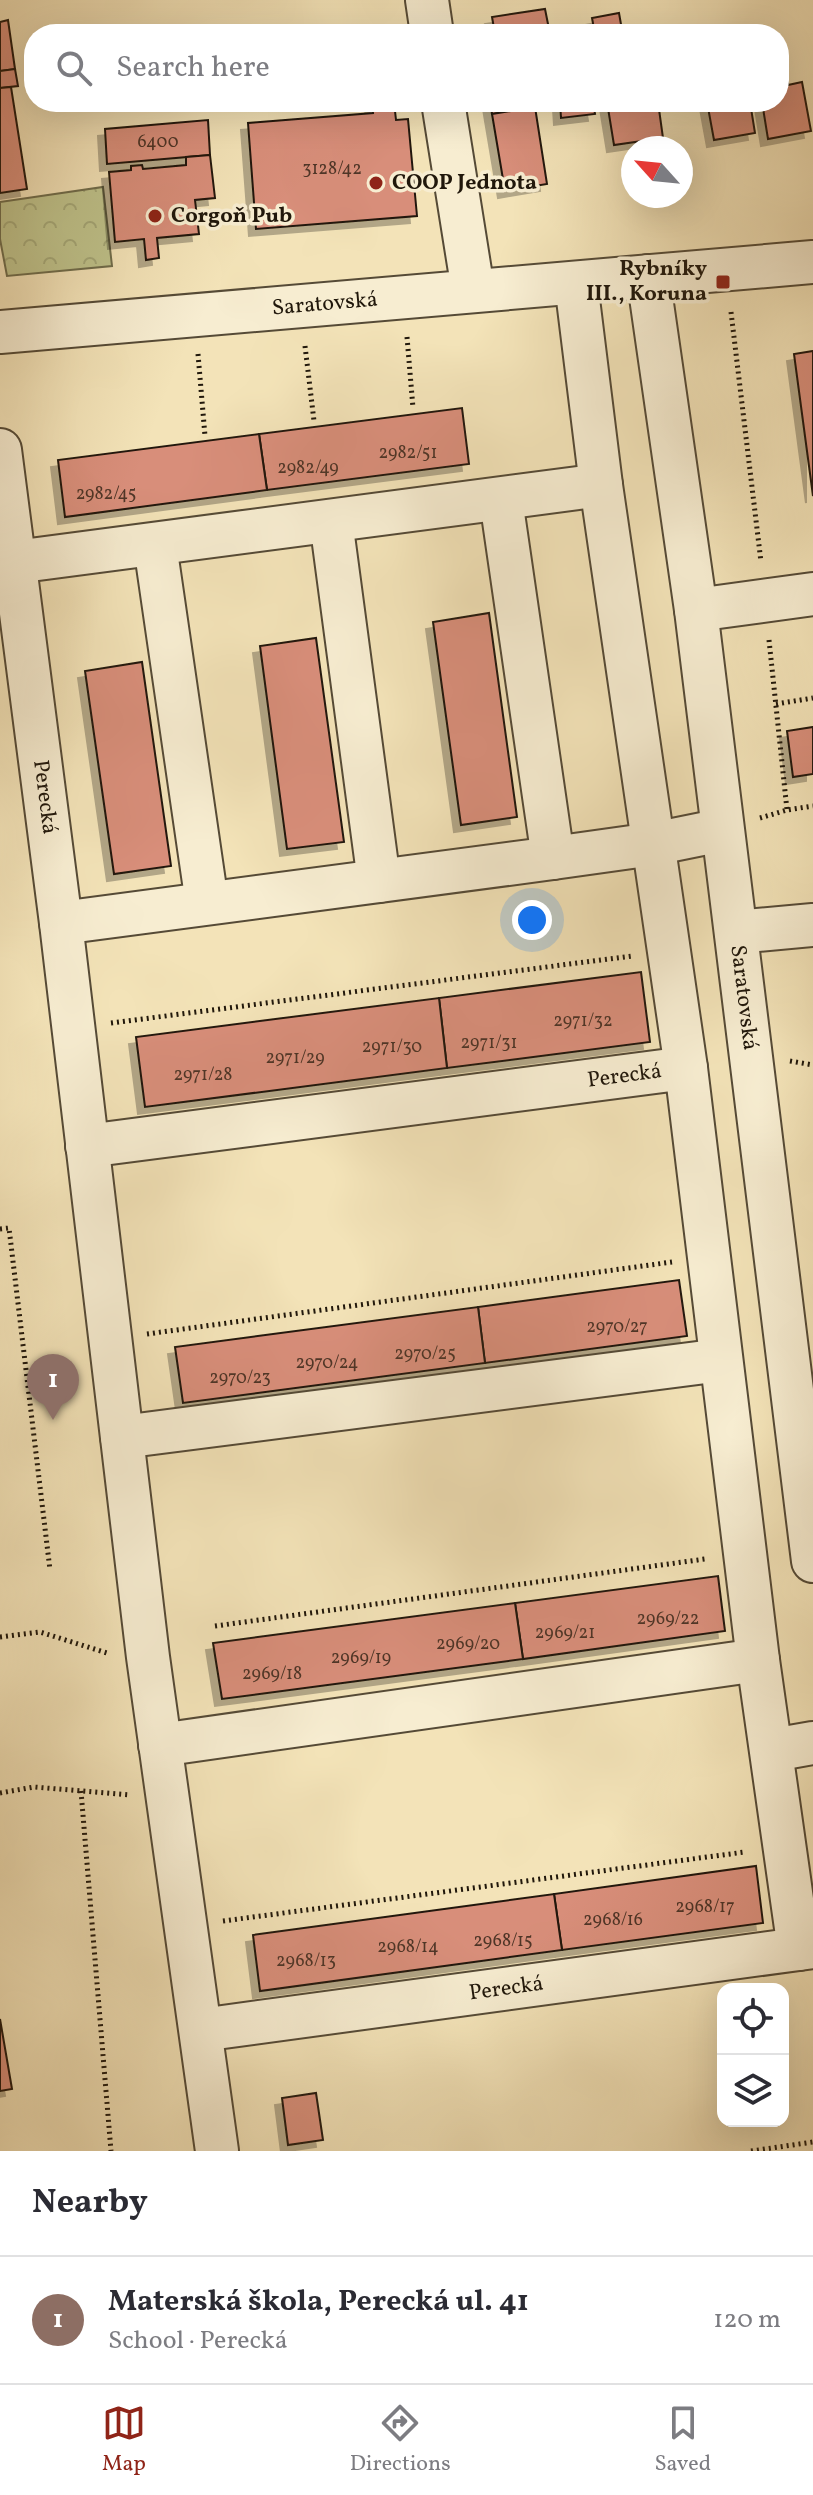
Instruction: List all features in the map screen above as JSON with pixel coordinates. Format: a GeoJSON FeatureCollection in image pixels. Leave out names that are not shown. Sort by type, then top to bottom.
{"type":"FeatureCollection","features":[{"type":"Feature","properties":{"kind":"street"},"geometry":{"type":"LineString","coordinates":[[427,0],[431,24]]}},
{"type":"Feature","properties":{"kind":"street"},"geometry":{"type":"LineString","coordinates":[[445,112],[473,290]]}},
{"type":"Feature","properties":{"kind":"street","name":"Saratovská"},"geometry":{"type":"LineString","coordinates":[[0,332],[813,262]]}},
{"type":"Feature","properties":{"kind":"street","name":"Saratovská"},"geometry":{"type":"LineString","coordinates":[[648,276],[696,610],[736,932],[766,1062]]}},
{"type":"Feature","properties":{"kind":"street"},"geometry":{"type":"LineString","coordinates":[[576,283],[601,485],[686,1068],[758,1660],[793,1746],[785,1847],[806,1948]]}},
{"type":"Feature","properties":{"kind":"street","name":"Perecká"},"geometry":{"type":"LineString","coordinates":[[0,450],[61,923],[148,1657],[217,2151]]}},
{"type":"Feature","properties":{"kind":"street"},"geometry":{"type":"LineString","coordinates":[[15,562],[601,485]]}},
{"type":"Feature","properties":{"kind":"street"},"geometry":{"type":"LineString","coordinates":[[501,500],[553,858]]}},
{"type":"Feature","properties":{"kind":"street"},"geometry":{"type":"LineString","coordinates":[[331,521],[379,881]]}},
{"type":"Feature","properties":{"kind":"street"},"geometry":{"type":"LineString","coordinates":[[155,545],[207,903]]}},
{"type":"Feature","properties":{"kind":"street"},"geometry":{"type":"LineString","coordinates":[[696,610],[813,594]]}},
{"type":"Feature","properties":{"kind":"street"},"geometry":{"type":"LineString","coordinates":[[61,923],[653,844],[722,830]]}},
{"type":"Feature","properties":{"kind":"street","name":"Saratovská"},"geometry":{"type":"LineString","coordinates":[[736,932],[813,925]]}},
{"type":"Feature","properties":{"kind":"street"},"geometry":{"type":"LineString","coordinates":[[766,1062],[762,1147],[813,1561]]}},
{"type":"Feature","properties":{"kind":"street","name":"Perecká"},"geometry":{"type":"LineString","coordinates":[[87,1146],[686,1068]]}},
{"type":"Feature","properties":{"kind":"street"},"geometry":{"type":"LineString","coordinates":[[694,1153],[762,1147]]}},
{"type":"Feature","properties":{"kind":"street"},"geometry":{"type":"LineString","coordinates":[[122,1437],[721,1360]]}},
{"type":"Feature","properties":{"kind":"street"},"geometry":{"type":"LineString","coordinates":[[160,1745],[758,1660]]}},
{"type":"Feature","properties":{"kind":"street","name":"Perecká"},"geometry":{"type":"LineString","coordinates":[[201,2030],[806,1948]]}},
{"type":"Feature","properties":{"kind":"path"},"geometry":{"type":"LineString","coordinates":[[407,337],[413,408]]}},
{"type":"Feature","properties":{"kind":"path"},"geometry":{"type":"LineString","coordinates":[[305,345],[314,421]]}},
{"type":"Feature","properties":{"kind":"path"},"geometry":{"type":"LineString","coordinates":[[198,354],[205,436]]}},
{"type":"Feature","properties":{"kind":"path"},"geometry":{"type":"LineString","coordinates":[[776,704],[813,698]]}},
{"type":"Feature","properties":{"kind":"path"},"geometry":{"type":"LineString","coordinates":[[722,830],[787,810],[813,806]]}},
{"type":"Feature","properties":{"kind":"path"},"geometry":{"type":"LineString","coordinates":[[73,1028],[669,952]]}},
{"type":"Feature","properties":{"kind":"path"},"geometry":{"type":"LineString","coordinates":[[766,1062],[813,1065]]}},
{"type":"Feature","properties":{"kind":"path"},"geometry":{"type":"LineString","coordinates":[[0,1229],[9,1228],[50,1570]]}},
{"type":"Feature","properties":{"kind":"path"},"geometry":{"type":"LineString","coordinates":[[110,1339],[708,1258]]}},
{"type":"Feature","properties":{"kind":"path"},"geometry":{"type":"LineString","coordinates":[[215,1626],[745,1553]]}},
{"type":"Feature","properties":{"kind":"path"},"geometry":{"type":"LineString","coordinates":[[0,1637],[40,1632],[113,1655],[148,1657]]}},
{"type":"Feature","properties":{"kind":"path"},"geometry":{"type":"LineString","coordinates":[[0,1793],[34,1787],[167,1798]]}},
{"type":"Feature","properties":{"kind":"path"},"geometry":{"type":"LineString","coordinates":[[81,1791],[111,2151]]}},
{"type":"Feature","properties":{"kind":"path"},"geometry":{"type":"LineString","coordinates":[[186,1926],[785,1847]]}},
{"type":"Feature","properties":{"kind":"path"},"geometry":{"type":"LineString","coordinates":[[751,2151],[813,2142]]}},
{"type":"Feature","properties":{"kind":"green space"},"geometry":{"type":"Polygon","coordinates":[[[103,187],[112,266],[7,276],[0,239],[0,202],[103,187]]]}},
{"type":"Feature","properties":{"kind":"building"},"geometry":{"type":"Polygon","coordinates":[[[545,9],[548,24],[493,24],[492,17],[545,9]]]}},
{"type":"Feature","properties":{"kind":"building"},"geometry":{"type":"Polygon","coordinates":[[[619,13],[621,24],[593,24],[592,18],[619,13]]]}},
{"type":"Feature","properties":{"kind":"building"},"geometry":{"type":"Polygon","coordinates":[[[8,20],[15,69],[0,71],[0,22],[8,20]]]}},
{"type":"Feature","properties":{"kind":"building"},"geometry":{"type":"Polygon","coordinates":[[[15,69],[18,86],[0,88],[0,71],[15,69]]]}},
{"type":"Feature","properties":{"kind":"building"},"geometry":{"type":"Polygon","coordinates":[[[802,82],[811,131],[768,139],[764,112],[789,112],[789,85],[802,82]]]}},
{"type":"Feature","properties":{"kind":"building"},"geometry":{"type":"Polygon","coordinates":[[[11,87],[27,189],[0,193],[0,88],[11,87]]]}},
{"type":"Feature","properties":{"kind":"building"},"geometry":{"type":"Polygon","coordinates":[[[395,112],[396,120],[408,119],[417,216],[256,229],[248,123],[395,112]]]}},
{"type":"Feature","properties":{"kind":"building"},"geometry":{"type":"Polygon","coordinates":[[[536,112],[547,184],[505,191],[492,114],[536,112]]]}},
{"type":"Feature","properties":{"kind":"building"},"geometry":{"type":"Polygon","coordinates":[[[561,112],[595,114],[561,118],[561,112]]]}},
{"type":"Feature","properties":{"kind":"building"},"geometry":{"type":"Polygon","coordinates":[[[609,112],[659,112],[663,136],[621,136],[621,144],[614,145],[609,112]]]}},
{"type":"Feature","properties":{"kind":"building"},"geometry":{"type":"Polygon","coordinates":[[[709,112],[752,112],[755,133],[714,140],[709,112]]]}},
{"type":"Feature","properties":{"kind":"building"},"geometry":{"type":"Polygon","coordinates":[[[208,120],[210,155],[107,164],[105,129],[208,120]]]}},
{"type":"Feature","properties":{"kind":"building"},"geometry":{"type":"Polygon","coordinates":[[[210,155],[215,198],[195,200],[199,234],[157,238],[159,258],[146,260],[144,239],[115,242],[109,172],[131,170],[131,166],[142,165],[143,169],[186,165],[186,157],[210,155]]]}},
{"type":"Feature","properties":{"kind":"building"},"geometry":{"type":"Polygon","coordinates":[[[813,351],[813,496],[794,354],[813,351]]]}},
{"type":"Feature","properties":{"kind":"building"},"geometry":{"type":"Polygon","coordinates":[[[462,408],[469,464],[267,490],[259,434],[462,408]]]}},
{"type":"Feature","properties":{"kind":"building"},"geometry":{"type":"Polygon","coordinates":[[[259,434],[267,490],[65,517],[58,460],[259,434]]]}},
{"type":"Feature","properties":{"kind":"building"},"geometry":{"type":"Polygon","coordinates":[[[489,613],[517,817],[461,825],[433,622],[489,613]]]}},
{"type":"Feature","properties":{"kind":"building"},"geometry":{"type":"Polygon","coordinates":[[[316,638],[344,842],[287,849],[260,646],[316,638]]]}},
{"type":"Feature","properties":{"kind":"building"},"geometry":{"type":"Polygon","coordinates":[[[142,662],[171,866],[114,874],[85,671],[142,662]]]}},
{"type":"Feature","properties":{"kind":"building"},"geometry":{"type":"Polygon","coordinates":[[[813,727],[813,774],[793,777],[787,731],[813,727]]]}},
{"type":"Feature","properties":{"kind":"building"},"geometry":{"type":"Polygon","coordinates":[[[641,972],[650,1042],[447,1068],[439,998],[641,972]]]}},
{"type":"Feature","properties":{"kind":"building"},"geometry":{"type":"Polygon","coordinates":[[[439,998],[447,1068],[145,1107],[136,1037],[439,998]]]}},
{"type":"Feature","properties":{"kind":"building"},"geometry":{"type":"Polygon","coordinates":[[[679,1280],[687,1336],[485,1363],[478,1307],[679,1280]]]}},
{"type":"Feature","properties":{"kind":"building"},"geometry":{"type":"Polygon","coordinates":[[[478,1307],[485,1363],[183,1403],[175,1347],[478,1307]]]}},
{"type":"Feature","properties":{"kind":"building"},"geometry":{"type":"Polygon","coordinates":[[[718,1576],[725,1631],[523,1659],[515,1603],[718,1576]]]}},
{"type":"Feature","properties":{"kind":"building"},"geometry":{"type":"Polygon","coordinates":[[[515,1603],[523,1659],[222,1699],[213,1643],[515,1603]]]}},
{"type":"Feature","properties":{"kind":"building"},"geometry":{"type":"Polygon","coordinates":[[[756,1866],[763,1923],[562,1950],[554,1894],[756,1866]]]}},
{"type":"Feature","properties":{"kind":"building"},"geometry":{"type":"Polygon","coordinates":[[[554,1894],[562,1950],[260,1991],[253,1935],[554,1894]]]}},
{"type":"Feature","properties":{"kind":"building"},"geometry":{"type":"Polygon","coordinates":[[[0,2019],[12,2089],[0,2091],[0,2019]]]}},
{"type":"Feature","properties":{"kind":"building"},"geometry":{"type":"Polygon","coordinates":[[[316,2093],[323,2140],[288,2145],[282,2098],[316,2093]]]}},
{"type":"Feature","properties":{"kind":"place","name":"COOP Jednota"},"geometry":{"type":"Point","coordinates":[376,183]}},
{"type":"Feature","properties":{"kind":"place","name":"Corgoň Pub"},"geometry":{"type":"Point","coordinates":[155,216]}},
{"type":"Feature","properties":{"kind":"place","name":"Rybníky III., Koruna"},"geometry":{"type":"Point","coordinates":[723,282]}},
{"type":"Feature","properties":{"kind":"place","name":"Materská škola, Perecká ul. 41"},"geometry":{"type":"Point","coordinates":[53,1420]}}]}
